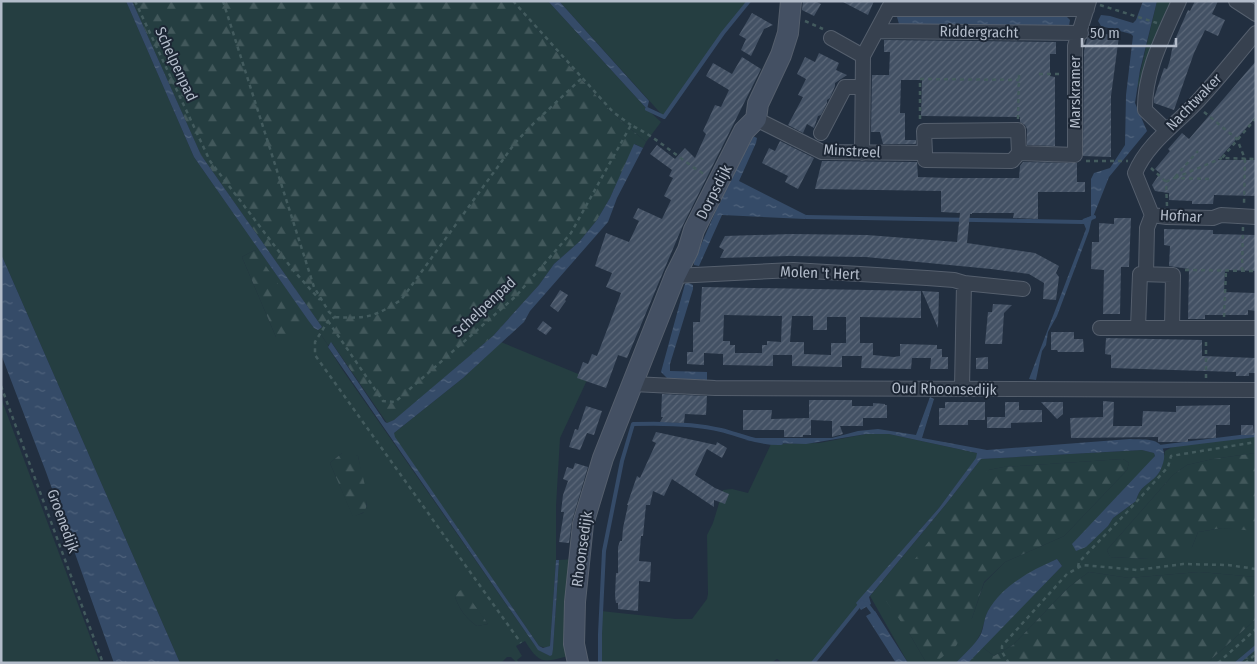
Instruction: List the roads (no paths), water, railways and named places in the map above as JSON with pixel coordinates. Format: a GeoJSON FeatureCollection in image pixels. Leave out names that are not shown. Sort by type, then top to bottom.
{"type":"FeatureCollection","features":[{"type":"Feature","properties":{"kind":"street"},"geometry":{"type":"LineString","coordinates":[[1166,130],[1145,110],[1144,100],[1147,81],[1156,55],[1179,1]]}},
{"type":"Feature","properties":{"kind":"street"},"geometry":{"type":"LineString","coordinates":[[1236,1],[1256,14]]}},
{"type":"Feature","properties":{"kind":"street","name":"Riddergracht"},"geometry":{"type":"LineString","coordinates":[[890,5],[1088,4]]}},
{"type":"Feature","properties":{"kind":"street","name":"Marskramer"},"geometry":{"type":"LineString","coordinates":[[1075,155],[1075,46],[1081,33],[1088,4]]}},
{"type":"Feature","properties":{"kind":"street"},"geometry":{"type":"LineString","coordinates":[[862,152],[863,56],[890,5]]}},
{"type":"Feature","properties":{"kind":"street","name":"Dorpsdijk"},"geometry":{"type":"LineString","coordinates":[[633,384],[675,276],[688,250],[694,230],[744,132],[756,119],[758,104],[781,55],[788,33],[790,8]]}},
{"type":"Feature","properties":{"kind":"street","name":"Riddergracht"},"geometry":{"type":"LineString","coordinates":[[877,31],[1081,33]]}},
{"type":"Feature","properties":{"kind":"street","name":"Nachtwaker"},"geometry":{"type":"LineString","coordinates":[[1135,165],[1166,130],[1195,104],[1256,33]]}},
{"type":"Feature","properties":{"kind":"street"},"geometry":{"type":"LineString","coordinates":[[831,38],[863,56]]}},
{"type":"Feature","properties":{"kind":"street"},"geometry":{"type":"LineString","coordinates":[[821,133],[845,86],[862,87]]}},
{"type":"Feature","properties":{"kind":"street","name":"Minstreel"},"geometry":{"type":"LineString","coordinates":[[756,119],[822,152],[924,153],[925,160],[1012,161],[1019,153],[1075,155]]}},
{"type":"Feature","properties":{"kind":"street"},"geometry":{"type":"LineString","coordinates":[[924,153],[924,131],[1018,130],[1019,153]]}},
{"type":"Feature","properties":{"kind":"street","name":"Hofnar"},"geometry":{"type":"LineString","coordinates":[[1135,165],[1152,214],[1167,217],[1213,218],[1221,215],[1250,216]]}},
{"type":"Feature","properties":{"kind":"street"},"geometry":{"type":"LineString","coordinates":[[1146,274],[1147,228],[1152,214]]}},
{"type":"Feature","properties":{"kind":"street","name":"Molen 't Hert"},"geometry":{"type":"LineString","coordinates":[[675,276],[793,270],[954,280],[964,283],[1023,288]]}},
{"type":"Feature","properties":{"kind":"street"},"geometry":{"type":"LineString","coordinates":[[1138,328],[1140,274],[1146,274],[1173,275],[1172,328]]}},
{"type":"Feature","properties":{"kind":"street"},"geometry":{"type":"LineString","coordinates":[[962,388],[964,283]]}},
{"type":"Feature","properties":{"kind":"street"},"geometry":{"type":"LineString","coordinates":[[1100,328],[1256,328]]}},
{"type":"Feature","properties":{"kind":"street","name":"Oud Rhoonsedijk"},"geometry":{"type":"LineString","coordinates":[[633,384],[715,388],[1256,390]]}},
{"type":"Feature","properties":{"kind":"street","name":"Rhoonsedijk"},"geometry":{"type":"LineString","coordinates":[[578,663],[574,644],[575,602],[583,524],[603,458],[633,384]]}},
{"type":"Feature","properties":{"kind":"water"},"geometry":{"type":"Polygon","coordinates":[[[126,1],[132,1],[201,155],[322,327],[318,330],[308,320],[194,157],[126,1]]]}},
{"type":"Feature","properties":{"kind":"water"},"geometry":{"type":"Polygon","coordinates":[[[548,1],[559,1],[649,101],[647,109],[548,1]]]}},
{"type":"Feature","properties":{"kind":"water"},"geometry":{"type":"Polygon","coordinates":[[[1143,1],[1157,1],[1140,70],[1135,103],[1147,131],[1109,177],[1057,316],[1048,332],[1036,380],[1029,379],[1086,229],[1084,224],[1082,224],[1083,219],[1091,216],[1091,179],[1094,173],[1110,168],[1125,145],[1126,95],[1133,36],[1101,26],[1098,21],[1101,15],[1133,23],[1143,1]]]}},
{"type":"Feature","properties":{"kind":"water"},"geometry":{"type":"Polygon","coordinates":[[[900,14],[1066,16],[1070,20],[1069,26],[1066,27],[899,24],[897,17],[900,14]]]}},
{"type":"Feature","properties":{"kind":"water"},"geometry":{"type":"Polygon","coordinates":[[[753,136],[757,138],[756,143],[739,181],[806,215],[805,219],[722,215],[699,266],[694,265],[694,261],[724,192],[753,136]]]}},
{"type":"Feature","properties":{"kind":"water"},"geometry":{"type":"Polygon","coordinates":[[[634,144],[643,148],[617,198],[608,222],[530,311],[524,322],[463,378],[394,433],[539,646],[543,648],[550,646],[556,560],[559,560],[553,649],[550,656],[538,650],[328,347],[331,342],[385,422],[394,420],[493,336],[539,285],[554,264],[579,242],[597,220],[610,198],[634,144]]]}},
{"type":"Feature","properties":{"kind":"water"},"geometry":{"type":"Polygon","coordinates":[[[1,254],[180,663],[114,663],[46,472],[1,354],[1,254]]]}},
{"type":"Feature","properties":{"kind":"water"},"geometry":{"type":"Polygon","coordinates":[[[687,282],[693,285],[693,289],[670,364],[670,371],[707,372],[707,380],[667,378],[661,372],[687,282]]]}},
{"type":"Feature","properties":{"kind":"water"},"geometry":{"type":"Polygon","coordinates":[[[930,397],[934,399],[922,438],[987,450],[1130,439],[1149,440],[1159,443],[1162,447],[1164,452],[1163,463],[1158,474],[1140,492],[1136,501],[1113,518],[1108,526],[1086,547],[1076,551],[1072,544],[1155,456],[1154,453],[1142,450],[981,459],[869,597],[871,604],[861,610],[856,603],[939,508],[976,458],[977,453],[889,434],[866,434],[806,444],[745,440],[753,440],[755,438],[832,438],[858,431],[878,429],[916,435],[930,397]]]}},
{"type":"Feature","properties":{"kind":"water"},"geometry":{"type":"Polygon","coordinates":[[[1057,559],[1062,566],[968,663],[956,663],[979,638],[988,611],[1001,594],[1027,574],[1057,559]]]}},
{"type":"Feature","properties":{"kind":"water"},"geometry":{"type":"Polygon","coordinates":[[[875,611],[908,663],[896,663],[866,616],[875,611]]]}},
{"type":"Feature","properties":{"kind":"waterway"},"geometry":{"type":"LineString","coordinates":[[647,109],[664,117],[723,33],[749,1]]}},
{"type":"Feature","properties":{"kind":"waterway"},"geometry":{"type":"LineString","coordinates":[[806,217],[1082,222],[1094,217]]}},
{"type":"Feature","properties":{"kind":"waterway"},"geometry":{"type":"LineString","coordinates":[[600,663],[604,551],[622,461],[633,424],[699,426],[721,430],[758,441],[781,443]]}},
{"type":"Feature","properties":{"kind":"waterway"},"geometry":{"type":"LineString","coordinates":[[1159,447],[1256,435]]}},
{"type":"Feature","properties":{"kind":"waterway"},"geometry":{"type":"LineString","coordinates":[[813,663],[862,602]]}},
{"type":"Feature","properties":{"kind":"waterway"},"geometry":{"type":"LineString","coordinates":[[866,603],[875,615]]}},
{"type":"Feature","properties":{"kind":"waterway"},"geometry":{"type":"LineString","coordinates":[[1237,663],[1256,647]]}}]}
